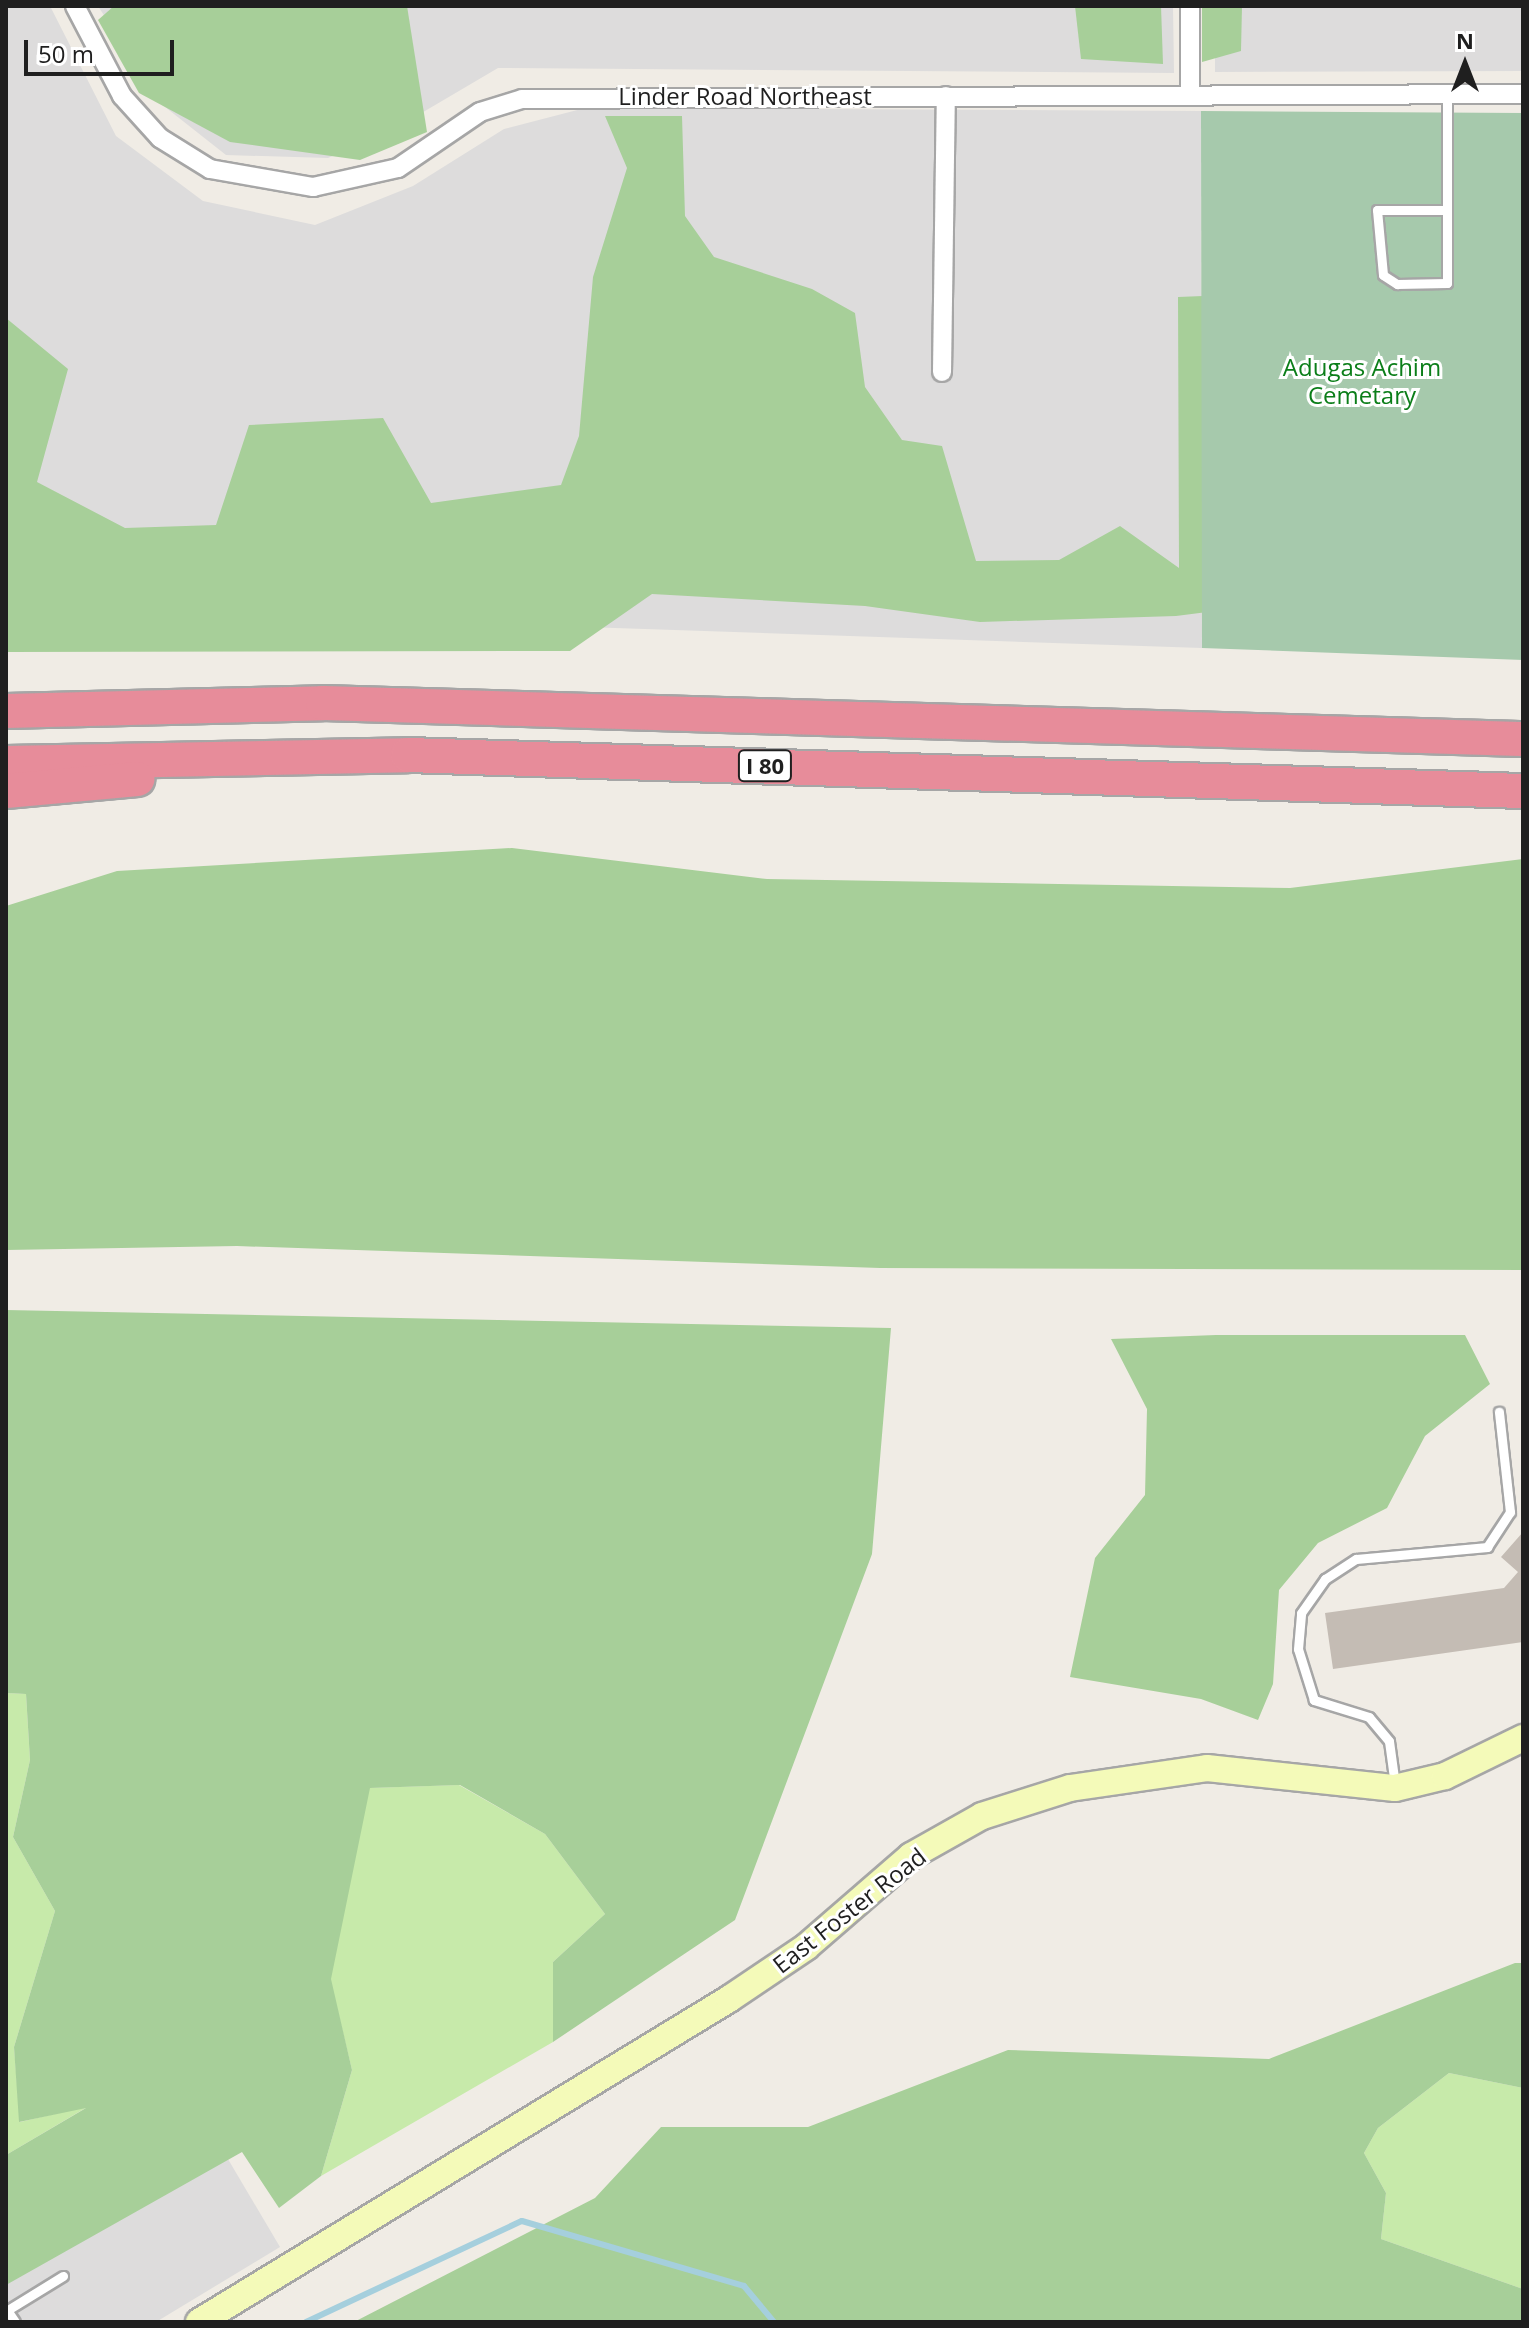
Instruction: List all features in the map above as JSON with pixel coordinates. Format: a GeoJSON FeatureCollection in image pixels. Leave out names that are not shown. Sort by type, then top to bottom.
{"type":"FeatureCollection","features":[{"type":"Feature","properties":{"kind":"highway","name":"I 80"},"geometry":{"type":"LineString","coordinates":[[6,711],[323,703],[1523,739]]}},
{"type":"Feature","properties":{"kind":"highway","name":"I 80"},"geometry":{"type":"LineString","coordinates":[[6,763],[408,755],[1523,791]]}},
{"type":"Feature","properties":{"kind":"highway"},"geometry":{"type":"LineString","coordinates":[[6,791],[408,755]]}},
{"type":"Feature","properties":{"kind":"street","name":"Linder Road Northeast"},"geometry":{"type":"LineString","coordinates":[[75,6],[122,96],[160,138],[210,169],[272,183],[337,185],[381,175],[480,112],[522,99],[1523,94]]}},
{"type":"Feature","properties":{"kind":"street"},"geometry":{"type":"LineString","coordinates":[[1190,6],[1190,96]]}},
{"type":"Feature","properties":{"kind":"street"},"geometry":{"type":"LineString","coordinates":[[942,372],[946,96]]}},
{"type":"Feature","properties":{"kind":"street","name":"East Foster Road"},"geometry":{"type":"LineString","coordinates":[[199,2322],[729,1999],[806,1947],[911,1856],[982,1816],[1070,1788],[1207,1768],[1395,1788],[1445,1776],[1523,1738]]}},
{"type":"Feature","properties":{"kind":"lane"},"geometry":{"type":"LineString","coordinates":[[1447,93],[1447,210],[1447,283],[1397,284],[1383,275],[1377,210],[1447,210]]}},
{"type":"Feature","properties":{"kind":"lane"},"geometry":{"type":"LineString","coordinates":[[1395,1788],[1389,1741],[1369,1717],[1314,1700],[1298,1649],[1301,1613],[1325,1579],[1356,1559],[1487,1547],[1510,1512],[1499,1412]]}},
{"type":"Feature","properties":{"kind":"lane"},"geometry":{"type":"LineString","coordinates":[[15,2322],[7,2310],[63,2276]]}},
{"type":"Feature","properties":{"kind":"shaded area"},"geometry":{"type":"Polygon","coordinates":[[[6,6],[50,6],[116,136],[203,201],[315,225],[413,186],[504,129],[585,108],[1201,111],[1202,648],[585,627],[6,629],[6,6]]]}},
{"type":"Feature","properties":{"kind":"shaded area"},"geometry":{"type":"Polygon","coordinates":[[[98,6],[1173,6],[1174,73],[498,68],[391,131],[328,158],[226,155],[160,103],[98,6]]]}},
{"type":"Feature","properties":{"kind":"shaded area"},"geometry":{"type":"Polygon","coordinates":[[[1215,6],[1523,6],[1523,71],[1215,72],[1215,6]]]}},
{"type":"Feature","properties":{"kind":"shaded area"},"geometry":{"type":"Polygon","coordinates":[[[186,2088],[280,2247],[156,2322],[6,2322],[6,2186],[186,2088]]]}},
{"type":"Feature","properties":{"kind":"green space"},"geometry":{"type":"Polygon","coordinates":[[[114,6],[407,6],[427,132],[360,160],[230,142],[139,93],[98,20],[114,6]]]}},
{"type":"Feature","properties":{"kind":"green space"},"geometry":{"type":"Polygon","coordinates":[[[1075,6],[1161,6],[1163,64],[1081,59],[1075,6]]]}},
{"type":"Feature","properties":{"kind":"green space"},"geometry":{"type":"Polygon","coordinates":[[[1202,6],[1242,6],[1241,51],[1202,62],[1202,6]]]}},
{"type":"Feature","properties":{"kind":"green space","name":"Adugas Achim Cemetary"},"geometry":{"type":"Polygon","coordinates":[[[1201,111],[1523,113],[1523,660],[1202,648],[1201,111]]]}},
{"type":"Feature","properties":{"kind":"green space"},"geometry":{"type":"Polygon","coordinates":[[[605,116],[682,116],[685,216],[714,257],[812,289],[855,313],[865,387],[902,440],[942,446],[976,561],[1059,560],[1120,526],[1179,568],[1178,297],[1280,293],[1309,599],[1176,616],[980,622],[865,606],[652,594],[570,651],[6,652],[6,318],[68,369],[37,482],[125,528],[216,525],[249,425],[383,418],[431,503],[561,485],[579,436],[593,277],[627,168],[605,116]]]}},
{"type":"Feature","properties":{"kind":"green space"},"geometry":{"type":"Polygon","coordinates":[[[512,848],[767,879],[1290,888],[1523,859],[1523,1270],[880,1268],[237,1246],[6,1250],[6,906],[117,871],[512,848]]]}},
{"type":"Feature","properties":{"kind":"green space"},"geometry":{"type":"Polygon","coordinates":[[[6,1310],[891,1328],[872,1554],[735,1920],[553,2042],[553,1962],[605,1914],[545,1834],[460,1785],[370,1788],[331,1979],[352,2070],[321,2176],[279,2208],[242,2152],[6,2285],[6,2155],[86,2108],[19,2122],[14,2047],[55,1911],[13,1837],[30,1760],[26,1694],[6,1693],[6,1310]]]}},
{"type":"Feature","properties":{"kind":"green space"},"geometry":{"type":"Polygon","coordinates":[[[1216,1335],[1465,1335],[1490,1384],[1425,1436],[1387,1508],[1318,1543],[1279,1590],[1273,1684],[1258,1720],[1201,1699],[1070,1677],[1095,1558],[1145,1495],[1147,1409],[1111,1339],[1216,1335]]]}},
{"type":"Feature","properties":{"kind":"green space"},"geometry":{"type":"Polygon","coordinates":[[[6,1693],[26,1694],[30,1760],[13,1837],[55,1911],[14,2047],[20,2122],[89,2106],[6,2155],[6,1693]]]}},
{"type":"Feature","properties":{"kind":"green space"},"geometry":{"type":"Polygon","coordinates":[[[459,1785],[545,1834],[605,1914],[553,1962],[553,2042],[321,2176],[352,2070],[330,1979],[369,1788],[459,1785]]]}},
{"type":"Feature","properties":{"kind":"green space"},"geometry":{"type":"Polygon","coordinates":[[[1515,1963],[1523,1963],[1523,2088],[1449,2073],[1378,2128],[1364,2153],[1386,2193],[1381,2239],[1523,2289],[1523,2322],[354,2322],[595,2198],[661,2127],[808,2127],[1008,2050],[1269,2059],[1515,1963]]]}},
{"type":"Feature","properties":{"kind":"green space"},"geometry":{"type":"Polygon","coordinates":[[[1449,2073],[1523,2088],[1523,2289],[1381,2239],[1386,2193],[1364,2153],[1378,2128],[1449,2073]]]}},
{"type":"Feature","properties":{"kind":"building"},"geometry":{"type":"Polygon","coordinates":[[[1523,1532],[1523,1642],[1333,1669],[1325,1613],[1504,1588],[1518,1572],[1501,1557],[1523,1532]]]}},
{"type":"Feature","properties":{"kind":"waterway"},"geometry":{"type":"LineString","coordinates":[[306,2322],[522,2221],[744,2286],[774,2322]]}}]}
